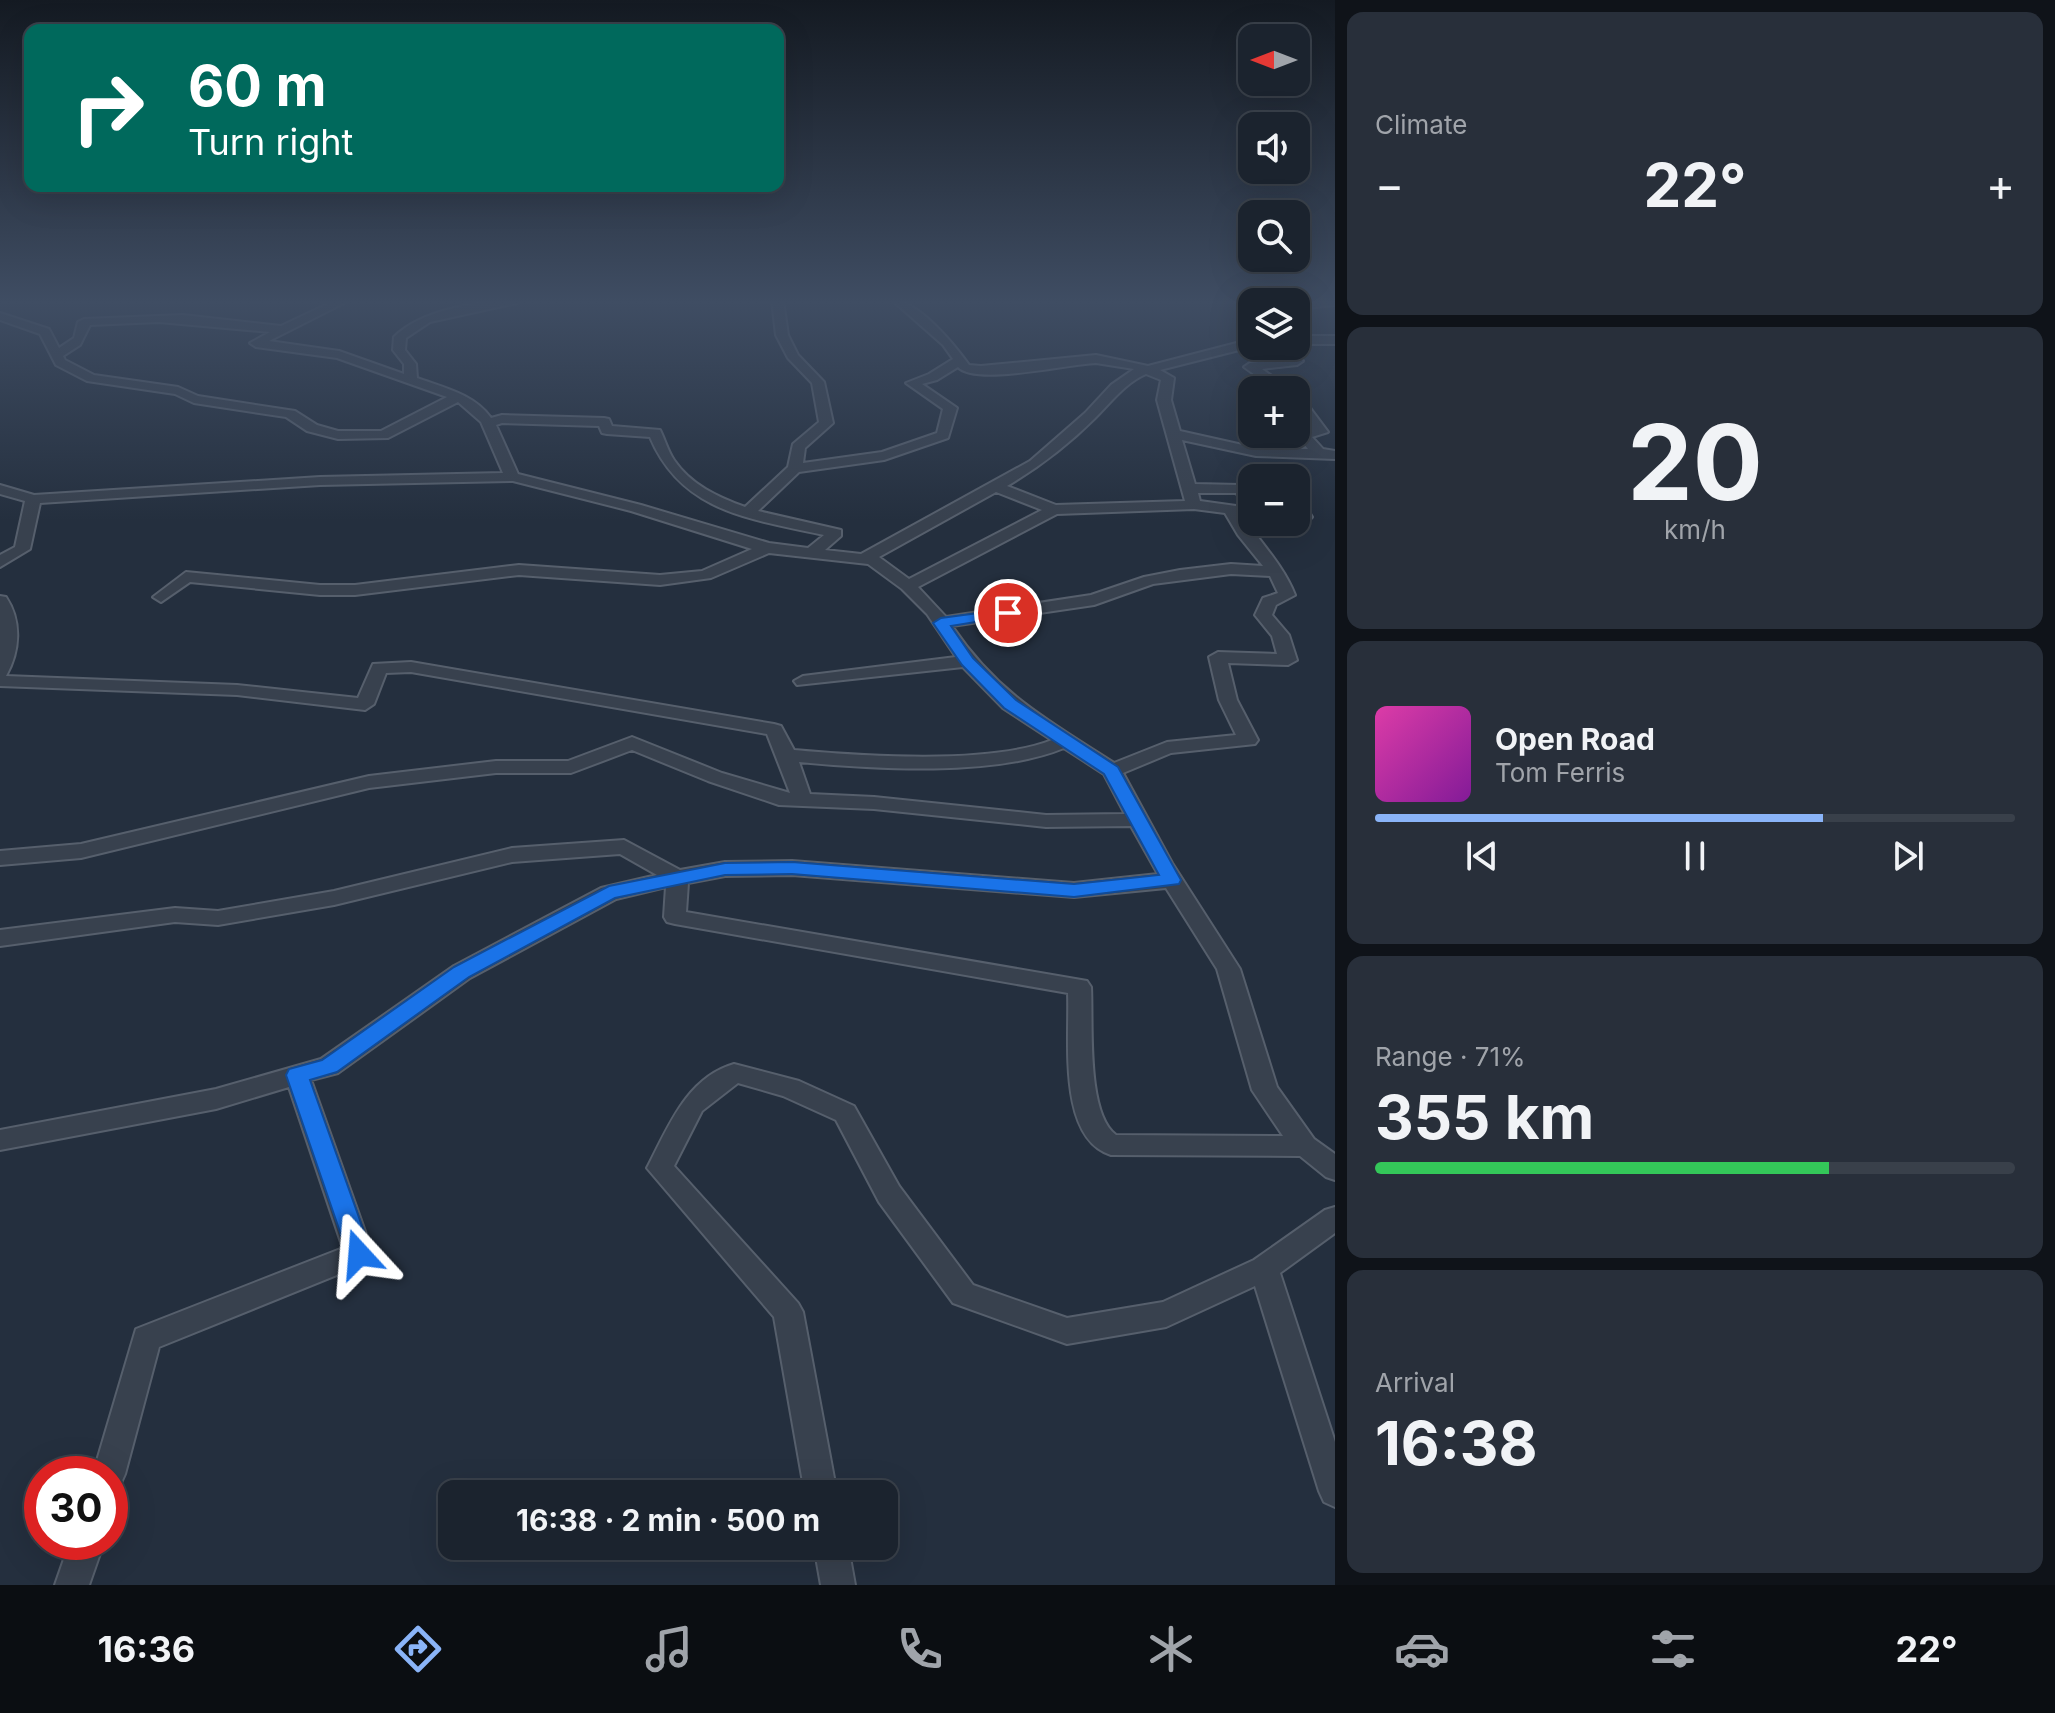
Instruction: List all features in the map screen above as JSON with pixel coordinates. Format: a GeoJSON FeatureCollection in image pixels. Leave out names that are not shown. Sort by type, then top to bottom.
{"type":"FeatureCollection","features":[{"type":"Feature","properties":{"kind":"street"},"geometry":{"type":"LineString","coordinates":[[83,374],[91,378],[178,391],[194,399],[290,414],[312,428],[338,435],[383,435],[458,397]]}},
{"type":"Feature","properties":{"kind":"street"},"geometry":{"type":"LineString","coordinates":[[390,374],[475,405],[490,422],[500,461],[513,477]]}},
{"type":"Feature","properties":{"kind":"street"},"geometry":{"type":"LineString","coordinates":[[411,374],[411,382]]}},
{"type":"Feature","properties":{"kind":"street"},"geometry":{"type":"LineString","coordinates":[[795,468],[798,447],[826,423],[818,382],[807,374]]}},
{"type":"Feature","properties":{"kind":"street"},"geometry":{"type":"LineString","coordinates":[[747,513],[795,468],[884,456],[943,435],[950,408],[912,383],[938,374]]}},
{"type":"Feature","properties":{"kind":"street"},"geometry":{"type":"LineString","coordinates":[[864,559],[1035,464],[1090,416],[1116,388],[1135,374]]}},
{"type":"Feature","properties":{"kind":"street"},"geometry":{"type":"LineString","coordinates":[[1157,374],[1168,378],[1164,400],[1192,496]]}},
{"type":"Feature","properties":{"kind":"street"},"geometry":{"type":"LineString","coordinates":[[1310,417],[1321,432],[1310,433]]}},
{"type":"Feature","properties":{"kind":"street"},"geometry":{"type":"LineString","coordinates":[[490,422],[502,419],[604,422],[607,430],[655,433],[669,463],[688,484],[747,513],[836,533],[813,552]]}},
{"type":"Feature","properties":{"kind":"street"},"geometry":{"type":"LineString","coordinates":[[1174,434],[1256,452],[1335,455]]}},
{"type":"Feature","properties":{"kind":"street"},"geometry":{"type":"LineString","coordinates":[[1310,443],[1319,453]]}},
{"type":"Feature","properties":{"kind":"street"},"geometry":{"type":"LineString","coordinates":[[0,489],[33,499],[320,481],[513,477],[650,511],[767,548],[872,560],[908,586],[941,623],[967,661],[1010,704],[1112,771],[1172,880],[1228,969],[1265,1090],[1305,1146],[1335,1169]]}},
{"type":"Feature","properties":{"kind":"street"},"geometry":{"type":"LineString","coordinates":[[996,487],[1054,510]]}},
{"type":"Feature","properties":{"kind":"street"},"geometry":{"type":"LineString","coordinates":[[908,586],[1054,510],[1238,489]]}},
{"type":"Feature","properties":{"kind":"street"},"geometry":{"type":"LineString","coordinates":[[1112,771],[1167,748],[1248,740],[1231,714],[1223,694],[1218,657],[1288,660],[1280,635],[1263,615],[1269,602],[1287,595],[1283,580],[1235,521],[1231,509],[1192,496]]}},
{"type":"Feature","properties":{"kind":"street"},"geometry":{"type":"LineString","coordinates":[[0,562],[22,549],[33,499]]}},
{"type":"Feature","properties":{"kind":"street"},"geometry":{"type":"LineString","coordinates":[[161,597],[186,577],[320,590],[355,590],[519,570],[660,580],[705,575],[767,548]]}},
{"type":"Feature","properties":{"kind":"street"},"geometry":{"type":"LineString","coordinates":[[941,623],[1094,600],[1150,580],[1180,575],[1231,569],[1275,571]]}},
{"type":"Feature","properties":{"kind":"street"},"geometry":{"type":"LineString","coordinates":[[0,601],[5,607],[9,644],[0,672]]}},
{"type":"Feature","properties":{"kind":"street"},"geometry":{"type":"LineString","coordinates":[[803,681],[967,661]]}},
{"type":"Feature","properties":{"kind":"street"},"geometry":{"type":"LineString","coordinates":[[0,681],[237,690],[365,704],[379,668],[411,667],[774,730],[787,755],[802,800]]}},
{"type":"Feature","properties":{"kind":"street"},"geometry":{"type":"LineString","coordinates":[[787,755],[852,761],[943,761],[1031,755],[1065,741]]}},
{"type":"Feature","properties":{"kind":"street"},"geometry":{"type":"LineString","coordinates":[[0,858],[81,851],[369,782],[496,767],[571,767],[632,743],[779,799],[874,803],[1046,821],[1138,820]]}},
{"type":"Feature","properties":{"kind":"street"},"geometry":{"type":"LineString","coordinates":[[0,938],[175,915],[218,918],[334,898],[512,855],[624,847],[677,878]]}},
{"type":"Feature","properties":{"kind":"street"},"geometry":{"type":"LineString","coordinates":[[0,1140],[216,1099],[329,1066],[462,972],[609,893],[725,869],[792,868],[1074,890],[1172,880]]}},
{"type":"Feature","properties":{"kind":"street"},"geometry":{"type":"LineString","coordinates":[[677,878],[675,917],[1079,987],[1082,1064],[1090,1117],[1097,1134],[1111,1145],[1136,1148],[1305,1146]]}},
{"type":"Feature","properties":{"kind":"street"},"geometry":{"type":"LineString","coordinates":[[818,1480],[788,1312],[660,1168],[693,1104],[734,1073],[790,1088],[845,1113],[889,1194],[963,1294],[1067,1331],[1166,1314],[1264,1269],[1335,1218]]}},
{"type":"Feature","properties":{"kind":"street"},"geometry":{"type":"LineString","coordinates":[[114,1456],[146,1338],[359,1254],[297,1075]]}},
{"type":"Feature","properties":{"kind":"street"},"geometry":{"type":"LineString","coordinates":[[1264,1269],[1335,1491]]}},
{"type":"Feature","properties":{"kind":"street"},"geometry":{"type":"LineString","coordinates":[[72,1585],[81,1560]]}},
{"type":"Feature","properties":{"kind":"street"},"geometry":{"type":"LineString","coordinates":[[834,1560],[838,1585]]}},
{"type":"Feature","properties":{"kind":"route"},"geometry":{"type":"LineString","coordinates":[[359,1254],[297,1075],[329,1066],[462,972],[609,893],[725,869],[792,868],[1074,890],[1172,880],[1112,771],[1010,704],[967,661],[941,623],[1008,613]]}}]}
